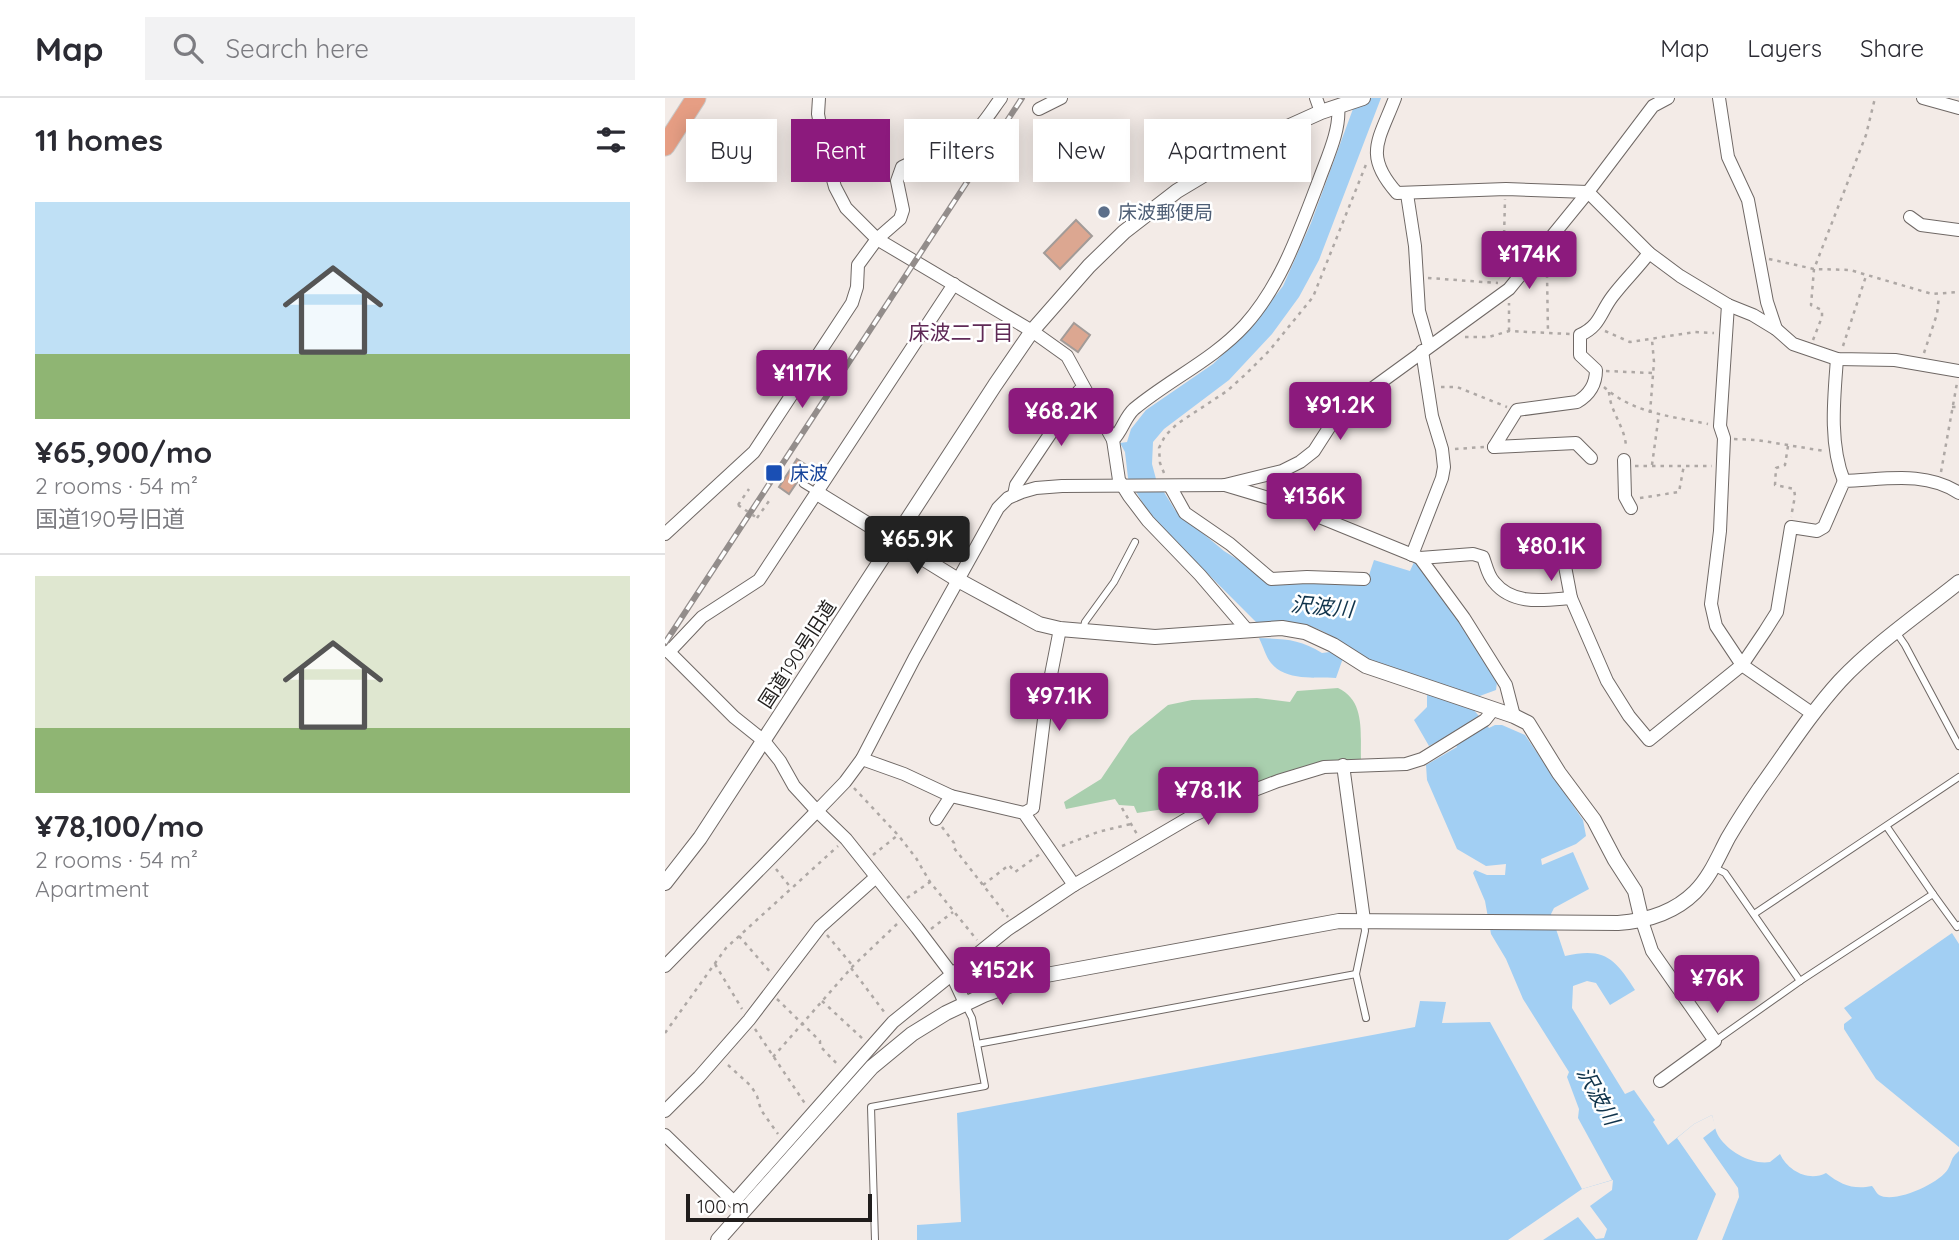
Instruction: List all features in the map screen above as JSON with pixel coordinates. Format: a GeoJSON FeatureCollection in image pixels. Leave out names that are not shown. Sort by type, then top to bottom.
{"type":"FeatureCollection","features":[{"type":"Feature","properties":{"kind":"highway"},"geometry":{"type":"LineString","coordinates":[[665,146],[696,98]]}},
{"type":"Feature","properties":{"kind":"street"},"geometry":{"type":"LineString","coordinates":[[819,98],[818,114],[835,187],[846,208],[877,239],[1033,331],[1067,356],[1084,388],[1117,436],[1119,480],[1148,521],[1200,575],[1248,631]]}},
{"type":"Feature","properties":{"kind":"street"},"geometry":{"type":"LineString","coordinates":[[665,534],[754,453],[852,303],[857,288],[858,265],[877,239],[900,219],[903,210],[897,181],[902,167],[925,155],[938,153],[975,132],[1001,98]]}},
{"type":"Feature","properties":{"kind":"street"},"geometry":{"type":"LineString","coordinates":[[1039,109],[1061,98]]}},
{"type":"Feature","properties":{"kind":"street"},"geometry":{"type":"LineString","coordinates":[[1395,98],[1374,152],[1382,174],[1397,193],[1506,188],[1588,192],[1649,253],[1702,291],[1753,315],[1776,329],[1793,344],[1838,359],[1920,363],[1959,371]]}},
{"type":"Feature","properties":{"kind":"street"},"geometry":{"type":"LineString","coordinates":[[665,966],[845,782],[862,759],[998,508],[1014,495],[1036,488],[1225,485],[1282,471],[1300,462],[1314,451],[1334,420],[1355,401],[1509,289],[1588,192],[1652,102],[1668,98]]}},
{"type":"Feature","properties":{"kind":"street"},"geometry":{"type":"LineString","coordinates":[[1720,98],[1728,157],[1748,200],[1767,302],[1776,329]]}},
{"type":"Feature","properties":{"kind":"street"},"geometry":{"type":"LineString","coordinates":[[1923,98],[1959,108]]}},
{"type":"Feature","properties":{"kind":"street"},"geometry":{"type":"LineString","coordinates":[[1117,436],[1131,412],[1217,351],[1246,324],[1276,280],[1294,243],[1340,118],[1351,102]]}},
{"type":"Feature","properties":{"kind":"street","name":"国道190号旧道"},"geometry":{"type":"LineString","coordinates":[[665,883],[700,838],[1033,331],[1061,296],[1124,232],[1177,191],[1318,105],[1351,102]]}},
{"type":"Feature","properties":{"kind":"street"},"geometry":{"type":"LineString","coordinates":[[1407,194],[1415,246],[1428,387],[1444,467],[1416,556]]}},
{"type":"Feature","properties":{"kind":"street"},"geometry":{"type":"LineString","coordinates":[[1910,217],[1921,225],[1959,230]]}},
{"type":"Feature","properties":{"kind":"street"},"geometry":{"type":"LineString","coordinates":[[1493,447],[1517,410],[1577,402],[1584,398],[1596,375],[1580,355],[1580,335],[1595,326],[1612,297],[1649,253]]}},
{"type":"Feature","properties":{"kind":"street"},"geometry":{"type":"LineString","coordinates":[[954,284],[759,580],[702,617],[667,650],[734,717],[764,741],[795,786],[846,839],[922,935],[951,973],[965,1003]]}},
{"type":"Feature","properties":{"kind":"street"},"geometry":{"type":"LineString","coordinates":[[1728,305],[1720,531],[1711,604],[1716,626],[1742,665],[1813,714]]}},
{"type":"Feature","properties":{"kind":"street"},"geometry":{"type":"LineString","coordinates":[[1564,561],[1571,598],[1607,681],[1629,716],[1649,740],[1742,665],[1777,612],[1791,527],[1817,531],[1824,527],[1844,481],[1836,452],[1835,400],[1838,359]]}},
{"type":"Feature","properties":{"kind":"street"},"geometry":{"type":"LineString","coordinates":[[1014,495],[1016,485],[1079,391],[1084,388]]}},
{"type":"Feature","properties":{"kind":"street"},"geometry":{"type":"LineString","coordinates":[[1493,447],[1576,443],[1591,458]]}},
{"type":"Feature","properties":{"kind":"street"},"geometry":{"type":"LineString","coordinates":[[1624,464],[1628,504]]}},
{"type":"Feature","properties":{"kind":"street"},"geometry":{"type":"LineString","coordinates":[[1844,481],[1907,477],[1938,482],[1959,493]]}},
{"type":"Feature","properties":{"kind":"street"},"geometry":{"type":"LineString","coordinates":[[1225,485],[1285,503],[1416,556],[1473,554],[1483,557],[1492,580],[1502,590],[1520,598],[1571,598]]}},
{"type":"Feature","properties":{"kind":"street"},"geometry":{"type":"LineString","coordinates":[[1168,486],[1185,513],[1230,544],[1272,579],[1364,579]]}},
{"type":"Feature","properties":{"kind":"street"},"geometry":{"type":"LineString","coordinates":[[817,493],[958,580],[1039,624],[1155,637],[1282,628],[1305,632],[1333,645],[1366,666],[1477,704],[1489,715]]}},
{"type":"Feature","properties":{"kind":"street"},"geometry":{"type":"LineString","coordinates":[[1416,556],[1464,618],[1506,685],[1514,716]]}},
{"type":"Feature","properties":{"kind":"street"},"geometry":{"type":"LineString","coordinates":[[718,1240],[872,1067],[912,1034],[965,1003],[1030,978],[1302,927],[1364,920],[1642,922],[1682,903],[1694,893],[1713,867],[1751,803],[1813,714],[1861,661],[1959,582]]}},
{"type":"Feature","properties":{"kind":"street"},"geometry":{"type":"LineString","coordinates":[[1024,813],[1033,808],[1047,695],[1060,628]]}},
{"type":"Feature","properties":{"kind":"street"},"geometry":{"type":"LineString","coordinates":[[665,1135],[734,1202],[893,1022],[983,948],[1074,885],[1218,804],[1324,767],[1406,764],[1422,759],[1489,715],[1514,716],[1528,723],[1559,773],[1594,820],[1635,891],[1652,951],[1715,1041],[1660,1081]]}},
{"type":"Feature","properties":{"kind":"street"},"geometry":{"type":"LineString","coordinates":[[862,759],[904,774],[951,796],[1024,813],[1074,885]]}},
{"type":"Feature","properties":{"kind":"street"},"geometry":{"type":"LineString","coordinates":[[1343,765],[1364,920]]}},
{"type":"Feature","properties":{"kind":"street"},"geometry":{"type":"LineString","coordinates":[[936,819],[951,796]]}},
{"type":"Feature","properties":{"kind":"street"},"geometry":{"type":"LineString","coordinates":[[665,1111],[749,1020],[820,927],[876,877]]}},
{"type":"Feature","properties":{"kind":"lane"},"geometry":{"type":"LineString","coordinates":[[803,484],[817,493]]}},
{"type":"Feature","properties":{"kind":"lane"},"geometry":{"type":"LineString","coordinates":[[1083,631],[1085,622],[1114,582],[1135,542]]}},
{"type":"Feature","properties":{"kind":"lane"},"geometry":{"type":"LineString","coordinates":[[1896,632],[1959,746]]}},
{"type":"Feature","properties":{"kind":"lane"},"geometry":{"type":"LineString","coordinates":[[1755,914],[1959,778]]}},
{"type":"Feature","properties":{"kind":"lane"},"geometry":{"type":"LineString","coordinates":[[1887,827],[1957,927],[1959,925]]}},
{"type":"Feature","properties":{"kind":"lane"},"geometry":{"type":"LineString","coordinates":[[1713,867],[1725,873],[1800,981]]}},
{"type":"Feature","properties":{"kind":"lane"},"geometry":{"type":"LineString","coordinates":[[1715,1041],[1800,981],[1933,894]]}},
{"type":"Feature","properties":{"kind":"lane"},"geometry":{"type":"LineString","coordinates":[[1364,920],[1365,931],[1356,974],[1366,1018]]}},
{"type":"Feature","properties":{"kind":"lane"},"geometry":{"type":"LineString","coordinates":[[977,1044],[1356,974]]}},
{"type":"Feature","properties":{"kind":"lane"},"geometry":{"type":"LineString","coordinates":[[875,1240],[871,1107],[985,1086],[972,1018],[965,1003]]}},
{"type":"Feature","properties":{"kind":"path"},"geometry":{"type":"LineString","coordinates":[[1809,350],[1822,317],[1822,310],[1811,305],[1814,269],[1866,135],[1875,98]]}},
{"type":"Feature","properties":{"kind":"path"},"geometry":{"type":"LineString","coordinates":[[1168,486],[1160,463],[1159,448],[1165,436],[1177,424],[1227,391],[1247,373],[1313,298],[1367,162],[1374,152]]}},
{"type":"Feature","properties":{"kind":"path"},"geometry":{"type":"LineString","coordinates":[[1416,279],[1503,283],[1506,188]]}},
{"type":"Feature","properties":{"kind":"path"},"geometry":{"type":"LineString","coordinates":[[1759,260],[1773,260],[1814,269],[1850,270],[1939,295],[1959,292]]}},
{"type":"Feature","properties":{"kind":"path"},"geometry":{"type":"LineString","coordinates":[[1531,264],[1539,272],[1547,274],[1548,333]]}},
{"type":"Feature","properties":{"kind":"path"},"geometry":{"type":"LineString","coordinates":[[1838,359],[1866,276]]}},
{"type":"Feature","properties":{"kind":"path"},"geometry":{"type":"LineString","coordinates":[[1509,289],[1509,331]]}},
{"type":"Feature","properties":{"kind":"path"},"geometry":{"type":"LineString","coordinates":[[1920,363],[1937,313],[1939,295]]}},
{"type":"Feature","properties":{"kind":"path"},"geometry":{"type":"LineString","coordinates":[[1595,326],[1630,342],[1695,332],[1725,333]]}},
{"type":"Feature","properties":{"kind":"path"},"geometry":{"type":"LineString","coordinates":[[1445,337],[1489,337],[1509,331],[1580,335]]}},
{"type":"Feature","properties":{"kind":"path"},"geometry":{"type":"LineString","coordinates":[[1650,413],[1654,351],[1652,340]]}},
{"type":"Feature","properties":{"kind":"path"},"geometry":{"type":"LineString","coordinates":[[1938,482],[1949,436],[1959,371]]}},
{"type":"Feature","properties":{"kind":"path"},"geometry":{"type":"LineString","coordinates":[[1596,375],[1653,373]]}},
{"type":"Feature","properties":{"kind":"path"},"geometry":{"type":"LineString","coordinates":[[1596,375],[1609,392],[1650,413],[1757,440],[1836,452]]}},
{"type":"Feature","properties":{"kind":"path"},"geometry":{"type":"LineString","coordinates":[[1428,387],[1457,387],[1517,410]]}},
{"type":"Feature","properties":{"kind":"path"},"geometry":{"type":"LineString","coordinates":[[1609,392],[1626,440],[1624,464],[1723,466]]}},
{"type":"Feature","properties":{"kind":"path"},"geometry":{"type":"LineString","coordinates":[[1952,407],[1959,407]]}},
{"type":"Feature","properties":{"kind":"path"},"geometry":{"type":"LineString","coordinates":[[1653,465],[1659,414]]}},
{"type":"Feature","properties":{"kind":"path"},"geometry":{"type":"LineString","coordinates":[[1788,446],[1785,465],[1776,468],[1775,485],[1794,489],[1789,522],[1791,527]]}},
{"type":"Feature","properties":{"kind":"path"},"geometry":{"type":"LineString","coordinates":[[1441,449],[1493,447]]}},
{"type":"Feature","properties":{"kind":"path"},"geometry":{"type":"LineString","coordinates":[[1628,504],[1679,492],[1684,466]]}},
{"type":"Feature","properties":{"kind":"path"},"geometry":{"type":"LineString","coordinates":[[750,489],[738,505],[757,518],[769,501]]}},
{"type":"Feature","properties":{"kind":"path"},"geometry":{"type":"LineString","coordinates":[[845,782],[851,784],[898,835],[930,882],[983,948]]}},
{"type":"Feature","properties":{"kind":"path"},"geometry":{"type":"LineString","coordinates":[[1122,807],[1143,845]]}},
{"type":"Feature","properties":{"kind":"path"},"geometry":{"type":"LineString","coordinates":[[936,819],[954,843],[954,848],[1014,925]]}},
{"type":"Feature","properties":{"kind":"path"},"geometry":{"type":"LineString","coordinates":[[864,862],[898,835]]}},
{"type":"Feature","properties":{"kind":"path"},"geometry":{"type":"LineString","coordinates":[[666,1031],[739,936],[846,839]]}},
{"type":"Feature","properties":{"kind":"path"},"geometry":{"type":"LineString","coordinates":[[768,859],[791,888]]}},
{"type":"Feature","properties":{"kind":"path"},"geometry":{"type":"LineString","coordinates":[[773,1057],[902,910],[930,882]]}},
{"type":"Feature","properties":{"kind":"path"},"geometry":{"type":"LineString","coordinates":[[922,935],[953,912]]}},
{"type":"Feature","properties":{"kind":"path"},"geometry":{"type":"LineString","coordinates":[[820,927],[893,1022]]}},
{"type":"Feature","properties":{"kind":"path"},"geometry":{"type":"LineString","coordinates":[[739,936],[779,981]]}},
{"type":"Feature","properties":{"kind":"path"},"geometry":{"type":"LineString","coordinates":[[715,964],[811,1112]]}},
{"type":"Feature","properties":{"kind":"path"},"geometry":{"type":"LineString","coordinates":[[770,992],[820,1041],[820,1046],[846,1074]]}},
{"type":"Feature","properties":{"kind":"path"},"geometry":{"type":"LineString","coordinates":[[822,1001],[871,1046]]}},
{"type":"Feature","properties":{"kind":"path"},"geometry":{"type":"LineString","coordinates":[[717,1055],[751,1086],[761,1110],[785,1143]]}},
{"type":"Feature","properties":{"kind":"green space"},"geometry":{"type":"Polygon","coordinates":[[[1338,688],[1353,701],[1360,719],[1361,760],[1192,811],[1185,806],[1137,813],[1134,806],[1119,805],[1115,799],[1066,809],[1064,802],[1101,779],[1130,736],[1168,705],[1192,700],[1257,698],[1290,702],[1297,691],[1338,688]]]}},
{"type":"Feature","properties":{"kind":"water","name":"沢波川"},"geometry":{"type":"Polygon","coordinates":[[[1357,98],[1381,98],[1319,260],[1299,297],[1272,334],[1229,380],[1164,429],[1153,442],[1152,464],[1156,479],[1175,510],[1224,551],[1275,583],[1366,584],[1374,560],[1410,571],[1414,562],[1419,564],[1463,626],[1497,682],[1496,690],[1477,697],[1473,709],[1489,728],[1502,725],[1525,735],[1583,820],[1586,836],[1576,844],[1541,859],[1542,865],[1573,852],[1589,889],[1554,908],[1551,914],[1565,956],[1599,954],[1621,970],[1635,990],[1610,1005],[1596,983],[1587,981],[1573,986],[1572,1008],[1625,1094],[1634,1090],[1668,1145],[1694,1124],[1712,1115],[1719,1137],[1741,1156],[1770,1162],[1780,1154],[1788,1165],[1800,1173],[1813,1176],[1826,1173],[1848,1186],[1872,1186],[1879,1195],[1886,1197],[1895,1197],[1927,1186],[1943,1175],[1959,1151],[1959,1240],[917,1240],[917,1225],[961,1222],[957,1113],[1415,1027],[1420,1001],[1446,1002],[1442,1023],[1490,1022],[1582,1189],[1612,1180],[1578,1118],[1579,1109],[1567,1077],[1569,1072],[1523,999],[1506,959],[1491,934],[1485,901],[1473,873],[1475,870],[1487,875],[1505,875],[1506,864],[1486,866],[1457,849],[1427,780],[1426,765],[1457,747],[1450,735],[1429,746],[1414,720],[1427,707],[1427,680],[1368,660],[1351,650],[1342,661],[1336,678],[1301,677],[1277,669],[1269,661],[1259,638],[1292,641],[1322,653],[1330,652],[1337,640],[1308,626],[1289,622],[1256,622],[1151,517],[1128,478],[1125,452],[1120,443],[1127,442],[1131,429],[1146,410],[1213,364],[1253,325],[1283,286],[1311,223],[1357,98]]]}},
{"type":"Feature","properties":{"kind":"water"},"geometry":{"type":"Polygon","coordinates":[[[1952,933],[1959,944],[1959,1147],[1876,1079],[1844,1029],[1844,1024],[1852,1018],[1844,1008],[1952,933]]]}},
{"type":"Feature","properties":{"kind":"pier"},"geometry":{"type":"Polygon","coordinates":[[[1712,1115],[1716,1128],[1703,1138],[1738,1188],[1739,1197],[1722,1240],[1697,1240],[1716,1194],[1677,1138],[1694,1124],[1712,1115]]]}},
{"type":"Feature","properties":{"kind":"pier"},"geometry":{"type":"Polygon","coordinates":[[[1613,1180],[1612,1190],[1590,1206],[1607,1229],[1604,1238],[1596,1239],[1578,1217],[1543,1240],[1508,1240],[1582,1189],[1613,1180]]]}},
{"type":"Feature","properties":{"kind":"pier"},"geometry":{"type":"Polygon","coordinates":[[[762,1217],[802,1240],[780,1240],[768,1233],[758,1240],[741,1240],[762,1217]]]}},
{"type":"Feature","properties":{"kind":"building"},"geometry":{"type":"Polygon","coordinates":[[[1076,220],[1092,236],[1060,269],[1044,253],[1076,220]]]}},
{"type":"Feature","properties":{"kind":"building"},"geometry":{"type":"Polygon","coordinates":[[[1074,323],[1090,335],[1078,352],[1061,340],[1074,323]]]}},
{"type":"Feature","properties":{"kind":"building"},"geometry":{"type":"Polygon","coordinates":[[[797,459],[808,466],[789,494],[779,487],[797,459]]]}},
{"type":"Feature","properties":{"kind":"railway"},"geometry":{"type":"LineString","coordinates":[[665,643],[1022,98]]}},
{"type":"Feature","properties":{"kind":"place","name":"床波郵便局"},"geometry":{"type":"Point","coordinates":[1104,212]}},
{"type":"Feature","properties":{"kind":"place","name":"床波"},"geometry":{"type":"Point","coordinates":[774,473]}},
{"type":"Feature","properties":{"kind":"district","name":"床波二丁目"},"geometry":{"type":"Point","coordinates":[961,333]}}]}
